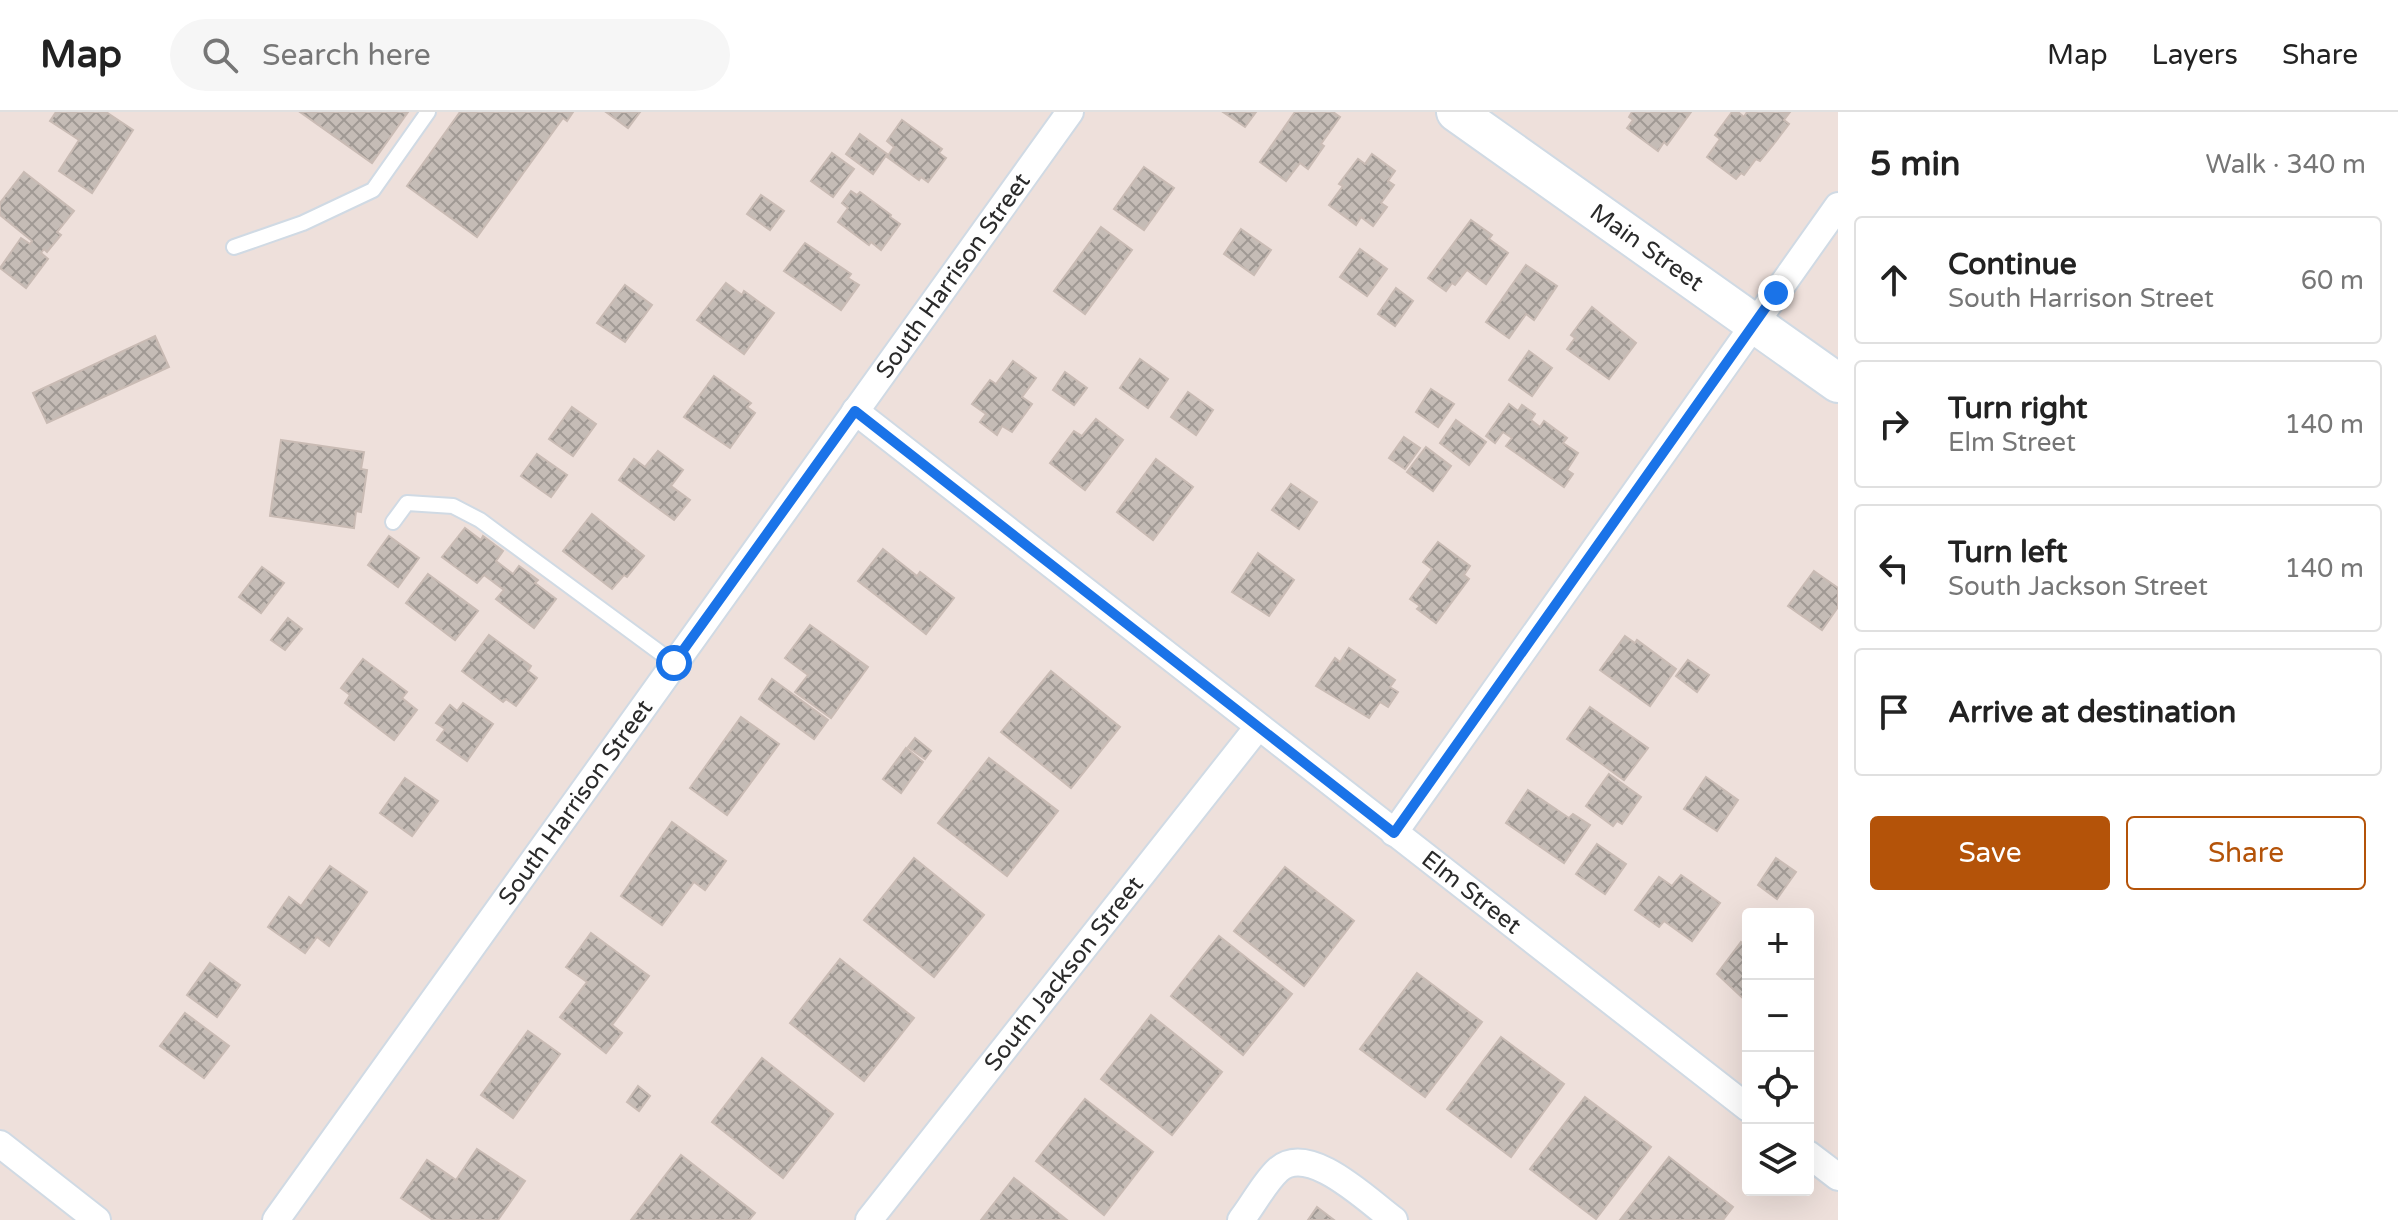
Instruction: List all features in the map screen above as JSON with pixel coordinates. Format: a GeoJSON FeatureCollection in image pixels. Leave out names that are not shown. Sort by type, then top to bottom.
{"type":"FeatureCollection","features":[{"type":"Feature","properties":{"kind":"main road","name":"Main Street"},"geometry":{"type":"LineString","coordinates":[[1456,112],[1838,383]]}},
{"type":"Feature","properties":{"kind":"street","name":"South Harrison Street"},"geometry":{"type":"LineString","coordinates":[[276,1220],[1070,112]]}},
{"type":"Feature","properties":{"kind":"street"},"geometry":{"type":"LineString","coordinates":[[1394,833],[1838,206]]}},
{"type":"Feature","properties":{"kind":"street","name":"Elm Street"},"geometry":{"type":"LineString","coordinates":[[855,411],[1742,1103]]}},
{"type":"Feature","properties":{"kind":"street","name":"South Jackson Street"},"geometry":{"type":"LineString","coordinates":[[869,1220],[1258,727]]}},
{"type":"Feature","properties":{"kind":"street"},"geometry":{"type":"LineString","coordinates":[[0,1144],[97,1220]]}},
{"type":"Feature","properties":{"kind":"street"},"geometry":{"type":"LineString","coordinates":[[1814,1159],[1838,1177]]}},
{"type":"Feature","properties":{"kind":"street"},"geometry":{"type":"LineString","coordinates":[[1241,1220],[1279,1168],[1304,1161],[1325,1169],[1394,1220]]}},
{"type":"Feature","properties":{"kind":"lane"},"geometry":{"type":"LineString","coordinates":[[234,247],[303,223],[373,190],[428,112]]}},
{"type":"Feature","properties":{"kind":"lane"},"geometry":{"type":"LineString","coordinates":[[393,522],[407,503],[453,506],[480,520],[674,663]]}},
{"type":"Feature","properties":{"kind":"building"},"geometry":{"type":"Polygon","coordinates":[[[56,112],[106,112],[133,130],[92,193],[59,171],[79,140],[50,121],[56,112]]]}},
{"type":"Feature","properties":{"kind":"building"},"geometry":{"type":"Polygon","coordinates":[[[300,112],[408,112],[372,163],[300,112]]]}},
{"type":"Feature","properties":{"kind":"building"},"geometry":{"type":"Polygon","coordinates":[[[460,112],[573,112],[567,121],[563,118],[477,237],[407,186],[460,112]]]}},
{"type":"Feature","properties":{"kind":"building"},"geometry":{"type":"Polygon","coordinates":[[[606,112],[640,112],[628,128],[606,112]]]}},
{"type":"Feature","properties":{"kind":"building"},"geometry":{"type":"Polygon","coordinates":[[[1223,112],[1256,112],[1245,127],[1223,112]]]}},
{"type":"Feature","properties":{"kind":"building"},"geometry":{"type":"Polygon","coordinates":[[[1295,112],[1333,112],[1340,117],[1308,169],[1300,163],[1286,181],[1260,162],[1295,112]]]}},
{"type":"Feature","properties":{"kind":"building"},"geometry":{"type":"Polygon","coordinates":[[[1632,112],[1691,112],[1667,145],[1664,142],[1658,151],[1627,128],[1633,120],[1629,117],[1632,112]]]}},
{"type":"Feature","properties":{"kind":"building"},"geometry":{"type":"Polygon","coordinates":[[[1732,112],[1744,117],[1747,112],[1790,112],[1784,120],[1789,124],[1773,145],[1760,161],[1756,159],[1744,175],[1741,173],[1736,179],[1707,157],[1720,139],[1715,135],[1732,112]]]}},
{"type":"Feature","properties":{"kind":"building"},"geometry":{"type":"Polygon","coordinates":[[[902,120],[942,149],[939,153],[946,158],[928,182],[921,177],[919,180],[887,157],[894,147],[887,141],[902,120]]]}},
{"type":"Feature","properties":{"kind":"building"},"geometry":{"type":"Polygon","coordinates":[[[860,134],[887,154],[873,174],[846,154],[860,134]]]}},
{"type":"Feature","properties":{"kind":"building"},"geometry":{"type":"Polygon","coordinates":[[[832,153],[854,169],[833,197],[811,181],[832,153]]]}},
{"type":"Feature","properties":{"kind":"building"},"geometry":{"type":"Polygon","coordinates":[[[1372,154],[1395,171],[1388,181],[1394,185],[1381,203],[1387,207],[1373,226],[1361,217],[1356,225],[1329,205],[1343,186],[1339,184],[1358,159],[1365,164],[1372,154]]]}},
{"type":"Feature","properties":{"kind":"building"},"geometry":{"type":"Polygon","coordinates":[[[1144,167],[1174,188],[1144,230],[1114,209],[1144,167]]]}},
{"type":"Feature","properties":{"kind":"building"},"geometry":{"type":"Polygon","coordinates":[[[24,172],[74,211],[57,232],[61,235],[47,252],[44,249],[41,253],[48,259],[26,288],[0,268],[21,238],[30,244],[32,241],[0,215],[0,203],[24,172]]]}},
{"type":"Feature","properties":{"kind":"building"},"geometry":{"type":"Polygon","coordinates":[[[851,191],[857,195],[860,192],[900,224],[881,250],[838,222],[848,208],[842,203],[851,191]]]}},
{"type":"Feature","properties":{"kind":"building"},"geometry":{"type":"Polygon","coordinates":[[[761,195],[784,211],[770,230],[747,214],[761,195]]]}},
{"type":"Feature","properties":{"kind":"building"},"geometry":{"type":"Polygon","coordinates":[[[1471,220],[1492,235],[1489,239],[1508,253],[1486,284],[1467,270],[1446,291],[1428,278],[1471,220]]]}},
{"type":"Feature","properties":{"kind":"building"},"geometry":{"type":"Polygon","coordinates":[[[1101,227],[1132,250],[1085,314],[1054,291],[1101,227]]]}},
{"type":"Feature","properties":{"kind":"building"},"geometry":{"type":"Polygon","coordinates":[[[1241,229],[1271,250],[1254,275],[1224,254],[1241,229]]]}},
{"type":"Feature","properties":{"kind":"building"},"geometry":{"type":"Polygon","coordinates":[[[805,243],[851,274],[848,278],[859,285],[841,310],[784,271],[805,243]]]}},
{"type":"Feature","properties":{"kind":"building"},"geometry":{"type":"Polygon","coordinates":[[[1360,249],[1387,269],[1367,296],[1340,277],[1360,249]]]}},
{"type":"Feature","properties":{"kind":"building"},"geometry":{"type":"Polygon","coordinates":[[[1526,265],[1557,286],[1534,320],[1526,314],[1509,338],[1486,322],[1526,265]]]}},
{"type":"Feature","properties":{"kind":"building"},"geometry":{"type":"Polygon","coordinates":[[[726,283],[742,295],[744,291],[774,313],[744,354],[697,320],[726,283]]]}},
{"type":"Feature","properties":{"kind":"building"},"geometry":{"type":"Polygon","coordinates":[[[625,285],[652,305],[625,342],[597,323],[625,285]]]}},
{"type":"Feature","properties":{"kind":"building"},"geometry":{"type":"Polygon","coordinates":[[[1396,288],[1413,301],[1395,326],[1378,314],[1396,288]]]}},
{"type":"Feature","properties":{"kind":"building"},"geometry":{"type":"Polygon","coordinates":[[[1592,307],[1636,343],[1609,379],[1567,349],[1575,338],[1571,335],[1592,307]]]}},
{"type":"Feature","properties":{"kind":"building"},"geometry":{"type":"Polygon","coordinates":[[[155,336],[169,367],[47,423],[33,393],[155,336]]]}},
{"type":"Feature","properties":{"kind":"building"},"geometry":{"type":"Polygon","coordinates":[[[1529,351],[1552,368],[1532,396],[1509,380],[1529,351]]]}},
{"type":"Feature","properties":{"kind":"building"},"geometry":{"type":"Polygon","coordinates":[[[1140,359],[1168,379],[1148,408],[1120,388],[1140,359]]]}},
{"type":"Feature","properties":{"kind":"building"},"geometry":{"type":"Polygon","coordinates":[[[1013,361],[1036,378],[1022,397],[1032,404],[1012,432],[1002,426],[997,435],[980,422],[986,414],[972,404],[990,380],[996,384],[1013,361]]]}},
{"type":"Feature","properties":{"kind":"building"},"geometry":{"type":"Polygon","coordinates":[[[1065,372],[1087,388],[1074,405],[1053,390],[1065,372]]]}},
{"type":"Feature","properties":{"kind":"building"},"geometry":{"type":"Polygon","coordinates":[[[714,376],[751,403],[747,407],[755,413],[730,448],[684,417],[714,376]]]}},
{"type":"Feature","properties":{"kind":"building"},"geometry":{"type":"Polygon","coordinates":[[[1431,389],[1454,404],[1438,427],[1416,412],[1431,389]]]}},
{"type":"Feature","properties":{"kind":"building"},"geometry":{"type":"Polygon","coordinates":[[[1188,392],[1213,410],[1196,435],[1171,417],[1188,392]]]}},
{"type":"Feature","properties":{"kind":"building"},"geometry":{"type":"Polygon","coordinates":[[[1509,404],[1518,411],[1522,405],[1535,414],[1531,420],[1540,427],[1544,421],[1567,438],[1563,443],[1578,453],[1567,470],[1573,474],[1564,487],[1506,446],[1512,438],[1503,432],[1495,443],[1486,436],[1509,404]]]}},
{"type":"Feature","properties":{"kind":"building"},"geometry":{"type":"Polygon","coordinates":[[[572,407],[596,424],[573,456],[549,439],[572,407]]]}},
{"type":"Feature","properties":{"kind":"building"},"geometry":{"type":"Polygon","coordinates":[[[1096,419],[1123,440],[1085,490],[1050,463],[1074,431],[1082,436],[1096,419]]]}},
{"type":"Feature","properties":{"kind":"building"},"geometry":{"type":"Polygon","coordinates":[[[1456,420],[1486,442],[1469,465],[1440,443],[1456,420]]]}},
{"type":"Feature","properties":{"kind":"building"},"geometry":{"type":"Polygon","coordinates":[[[1404,437],[1420,448],[1405,469],[1389,458],[1404,437]]]}},
{"type":"Feature","properties":{"kind":"building"},"geometry":{"type":"Polygon","coordinates":[[[281,440],[364,452],[361,469],[367,470],[361,512],[356,511],[354,528],[270,516],[281,440]]]}},
{"type":"Feature","properties":{"kind":"building"},"geometry":{"type":"Polygon","coordinates":[[[1426,447],[1451,466],[1433,491],[1407,472],[1426,447]]]}},
{"type":"Feature","properties":{"kind":"building"},"geometry":{"type":"Polygon","coordinates":[[[658,451],[683,470],[671,486],[690,500],[674,520],[619,480],[634,459],[645,467],[658,451]]]}},
{"type":"Feature","properties":{"kind":"building"},"geometry":{"type":"Polygon","coordinates":[[[537,454],[567,475],[551,497],[521,476],[537,454]]]}},
{"type":"Feature","properties":{"kind":"building"},"geometry":{"type":"Polygon","coordinates":[[[1156,459],[1193,487],[1153,540],[1117,512],[1156,459]]]}},
{"type":"Feature","properties":{"kind":"building"},"geometry":{"type":"Polygon","coordinates":[[[1291,484],[1317,502],[1299,529],[1272,510],[1291,484]]]}},
{"type":"Feature","properties":{"kind":"building"},"geometry":{"type":"Polygon","coordinates":[[[592,514],[644,556],[627,577],[624,575],[612,589],[563,551],[592,514]]]}},
{"type":"Feature","properties":{"kind":"building"},"geometry":{"type":"Polygon","coordinates":[[[465,528],[481,540],[483,536],[503,551],[496,561],[513,574],[519,566],[556,599],[534,628],[496,599],[504,590],[484,575],[477,583],[442,557],[465,528]]]}},
{"type":"Feature","properties":{"kind":"building"},"geometry":{"type":"Polygon","coordinates":[[[389,536],[419,558],[398,587],[368,565],[389,536]]]}},
{"type":"Feature","properties":{"kind":"building"},"geometry":{"type":"Polygon","coordinates":[[[1438,542],[1470,566],[1464,575],[1469,579],[1436,623],[1417,609],[1420,606],[1410,599],[1432,569],[1423,562],[1438,542]]]}},
{"type":"Feature","properties":{"kind":"building"},"geometry":{"type":"Polygon","coordinates":[[[883,549],[917,576],[920,572],[954,598],[926,634],[858,581],[883,549]]]}},
{"type":"Feature","properties":{"kind":"building"},"geometry":{"type":"Polygon","coordinates":[[[1258,553],[1294,580],[1269,616],[1232,592],[1258,553]]]}},
{"type":"Feature","properties":{"kind":"building"},"geometry":{"type":"Polygon","coordinates":[[[262,567],[284,583],[261,613],[239,597],[262,567]]]}},
{"type":"Feature","properties":{"kind":"building"},"geometry":{"type":"Polygon","coordinates":[[[1814,571],[1838,588],[1838,607],[1822,630],[1788,606],[1814,571]]]}},
{"type":"Feature","properties":{"kind":"building"},"geometry":{"type":"Polygon","coordinates":[[[428,574],[478,611],[455,640],[406,603],[428,574]]]}},
{"type":"Feature","properties":{"kind":"building"},"geometry":{"type":"Polygon","coordinates":[[[288,618],[302,629],[285,650],[271,640],[288,618]]]}},
{"type":"Feature","properties":{"kind":"building"},"geometry":{"type":"Polygon","coordinates":[[[810,625],[868,667],[831,718],[795,692],[808,675],[785,658],[810,625]]]}},
{"type":"Feature","properties":{"kind":"building"},"geometry":{"type":"Polygon","coordinates":[[[489,635],[531,666],[528,671],[537,678],[516,706],[506,699],[503,702],[462,671],[489,635]]]}},
{"type":"Feature","properties":{"kind":"building"},"geometry":{"type":"Polygon","coordinates":[[[1625,636],[1635,643],[1637,640],[1676,669],[1650,706],[1600,670],[1625,636]]]}},
{"type":"Feature","properties":{"kind":"building"},"geometry":{"type":"Polygon","coordinates":[[[1349,648],[1395,680],[1390,687],[1398,692],[1388,707],[1380,702],[1369,718],[1316,686],[1335,658],[1340,662],[1349,648]]]}},
{"type":"Feature","properties":{"kind":"building"},"geometry":{"type":"Polygon","coordinates":[[[363,659],[407,692],[402,698],[417,710],[394,740],[345,703],[350,695],[341,688],[363,659]]]}},
{"type":"Feature","properties":{"kind":"building"},"geometry":{"type":"Polygon","coordinates":[[[1688,660],[1709,675],[1697,692],[1676,676],[1688,660]]]}},
{"type":"Feature","properties":{"kind":"building"},"geometry":{"type":"Polygon","coordinates":[[[1051,671],[1120,727],[1071,788],[1001,732],[1051,671]]]}},
{"type":"Feature","properties":{"kind":"building"},"geometry":{"type":"Polygon","coordinates":[[[772,679],[828,720],[814,739],[759,699],[772,679]]]}},
{"type":"Feature","properties":{"kind":"building"},"geometry":{"type":"Polygon","coordinates":[[[463,703],[493,724],[467,761],[437,740],[445,729],[436,723],[450,705],[457,711],[463,703]]]}},
{"type":"Feature","properties":{"kind":"building"},"geometry":{"type":"Polygon","coordinates":[[[1590,707],[1648,748],[1624,780],[1567,739],[1590,707]]]}},
{"type":"Feature","properties":{"kind":"building"},"geometry":{"type":"Polygon","coordinates":[[[741,717],[779,744],[727,815],[690,788],[741,717]]]}},
{"type":"Feature","properties":{"kind":"building"},"geometry":{"type":"Polygon","coordinates":[[[915,738],[931,751],[925,759],[908,747],[915,738]]]}},
{"type":"Feature","properties":{"kind":"building"},"geometry":{"type":"Polygon","coordinates":[[[906,748],[923,762],[901,793],[883,779],[906,748]]]}},
{"type":"Feature","properties":{"kind":"building"},"geometry":{"type":"Polygon","coordinates":[[[989,758],[1058,811],[1007,876],[938,823],[989,758]]]}},
{"type":"Feature","properties":{"kind":"building"},"geometry":{"type":"Polygon","coordinates":[[[1609,774],[1641,797],[1622,824],[1617,821],[1613,826],[1586,806],[1609,774]]]}},
{"type":"Feature","properties":{"kind":"building"},"geometry":{"type":"Polygon","coordinates":[[[1706,777],[1738,800],[1717,831],[1684,809],[1706,777]]]}},
{"type":"Feature","properties":{"kind":"building"},"geometry":{"type":"Polygon","coordinates":[[[405,778],[438,801],[412,836],[380,813],[405,778]]]}},
{"type":"Feature","properties":{"kind":"building"},"geometry":{"type":"Polygon","coordinates":[[[1528,790],[1569,818],[1573,814],[1590,825],[1564,863],[1506,823],[1528,790]]]}},
{"type":"Feature","properties":{"kind":"building"},"geometry":{"type":"Polygon","coordinates":[[[672,822],[726,861],[705,890],[694,882],[662,925],[621,896],[672,822]]]}},
{"type":"Feature","properties":{"kind":"building"},"geometry":{"type":"Polygon","coordinates":[[[1597,844],[1626,864],[1605,894],[1576,874],[1597,844]]]}},
{"type":"Feature","properties":{"kind":"building"},"geometry":{"type":"Polygon","coordinates":[[[914,858],[984,915],[934,977],[864,920],[914,858]]]}},
{"type":"Feature","properties":{"kind":"building"},"geometry":{"type":"Polygon","coordinates":[[[1776,858],[1796,872],[1777,899],[1758,885],[1776,858]]]}},
{"type":"Feature","properties":{"kind":"building"},"geometry":{"type":"Polygon","coordinates":[[[330,866],[367,892],[329,946],[317,937],[305,953],[268,927],[289,897],[301,906],[330,866]]]}},
{"type":"Feature","properties":{"kind":"building"},"geometry":{"type":"Polygon","coordinates":[[[1285,867],[1354,921],[1304,986],[1234,931],[1285,867]]]}},
{"type":"Feature","properties":{"kind":"building"},"geometry":{"type":"Polygon","coordinates":[[[1681,875],[1720,903],[1692,941],[1664,921],[1659,927],[1635,910],[1659,877],[1672,886],[1681,875]]]}},
{"type":"Feature","properties":{"kind":"building"},"geometry":{"type":"Polygon","coordinates":[[[591,933],[649,976],[612,1025],[622,1033],[606,1053],[560,1017],[587,982],[566,967],[591,933]]]}},
{"type":"Feature","properties":{"kind":"building"},"geometry":{"type":"Polygon","coordinates":[[[1219,936],[1292,994],[1243,1055],[1171,996],[1219,936]]]}},
{"type":"Feature","properties":{"kind":"building"},"geometry":{"type":"Polygon","coordinates":[[[1741,942],[1742,997],[1717,974],[1741,942]]]}},
{"type":"Feature","properties":{"kind":"building"},"geometry":{"type":"Polygon","coordinates":[[[840,959],[914,1018],[864,1081],[790,1023],[840,959]]]}},
{"type":"Feature","properties":{"kind":"building"},"geometry":{"type":"Polygon","coordinates":[[[210,963],[240,985],[217,1017],[187,995],[210,963]]]}},
{"type":"Feature","properties":{"kind":"building"},"geometry":{"type":"Polygon","coordinates":[[[1417,973],[1482,1022],[1425,1097],[1360,1049],[1417,973]]]}},
{"type":"Feature","properties":{"kind":"building"},"geometry":{"type":"Polygon","coordinates":[[[185,1013],[229,1046],[204,1078],[160,1046],[185,1013]]]}},
{"type":"Feature","properties":{"kind":"building"},"geometry":{"type":"Polygon","coordinates":[[[1151,1015],[1222,1072],[1172,1135],[1101,1079],[1151,1015]]]}},
{"type":"Feature","properties":{"kind":"building"},"geometry":{"type":"Polygon","coordinates":[[[528,1031],[560,1054],[513,1118],[481,1095],[528,1031]]]}},
{"type":"Feature","properties":{"kind":"building"},"geometry":{"type":"Polygon","coordinates":[[[1501,1037],[1564,1084],[1511,1157],[1447,1109],[1501,1037]]]}},
{"type":"Feature","properties":{"kind":"building"},"geometry":{"type":"Polygon","coordinates":[[[762,1058],[833,1114],[783,1178],[712,1122],[762,1058]]]}},
{"type":"Feature","properties":{"kind":"building"},"geometry":{"type":"Polygon","coordinates":[[[638,1086],[650,1096],[639,1111],[627,1102],[638,1086]]]}},
{"type":"Feature","properties":{"kind":"building"},"geometry":{"type":"Polygon","coordinates":[[[1585,1097],[1651,1147],[1596,1219],[1530,1169],[1585,1097]]]}},
{"type":"Feature","properties":{"kind":"building"},"geometry":{"type":"Polygon","coordinates":[[[1085,1099],[1153,1152],[1104,1215],[1036,1161],[1085,1099]]]}},
{"type":"Feature","properties":{"kind":"building"},"geometry":{"type":"Polygon","coordinates":[[[477,1149],[525,1181],[498,1220],[433,1220],[401,1198],[427,1160],[456,1180],[477,1149]]]}},
{"type":"Feature","properties":{"kind":"building"},"geometry":{"type":"Polygon","coordinates":[[[681,1155],[755,1213],[749,1220],[631,1220],[681,1155]]]}},
{"type":"Feature","properties":{"kind":"building"},"geometry":{"type":"Polygon","coordinates":[[[1669,1157],[1733,1207],[1723,1220],[1620,1220],[1669,1157]]]}},
{"type":"Feature","properties":{"kind":"building"},"geometry":{"type":"Polygon","coordinates":[[[1014,1178],[1062,1216],[1067,1220],[981,1220],[1014,1178]]]}},
{"type":"Feature","properties":{"kind":"building"},"geometry":{"type":"Polygon","coordinates":[[[1317,1207],[1334,1220],[1308,1220],[1317,1207]]]}},
{"type":"Feature","properties":{"kind":"route"},"geometry":{"type":"LineString","coordinates":[[674,663],[855,411],[1394,833],[1776,293]]}}]}
